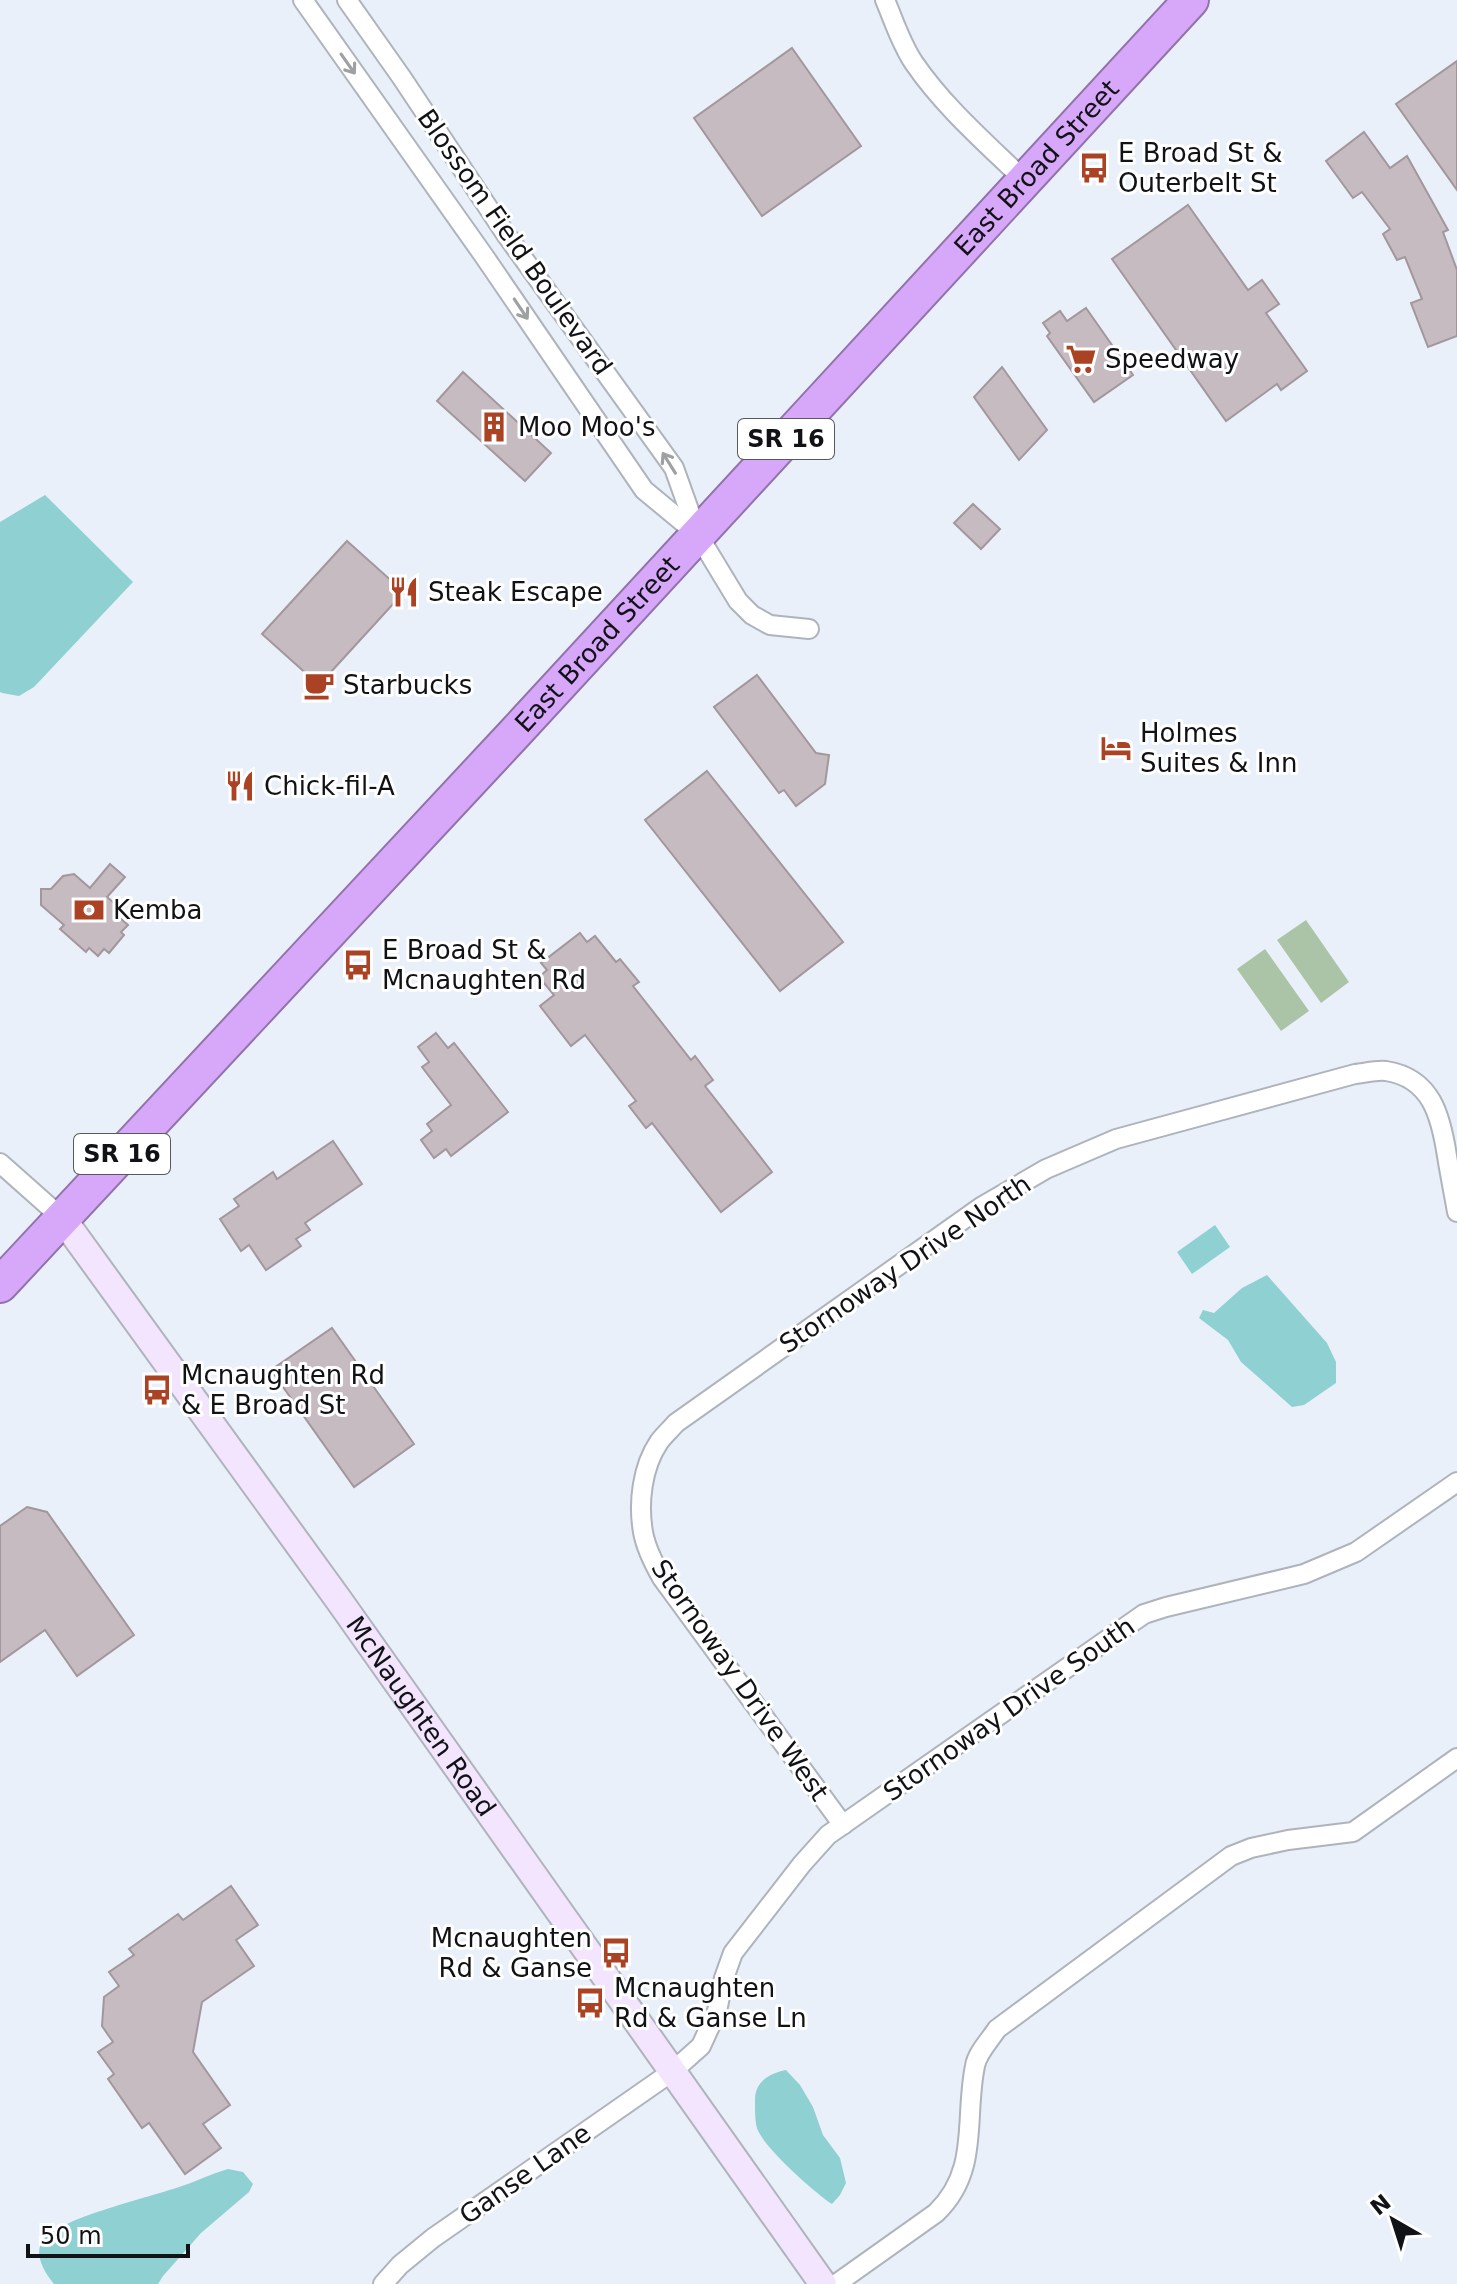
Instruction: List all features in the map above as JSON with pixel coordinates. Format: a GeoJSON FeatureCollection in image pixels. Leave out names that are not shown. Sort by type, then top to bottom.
{"type":"FeatureCollection","features":[{"type":"Feature","properties":{"kind":"highway","name":"East Broad Street"},"geometry":{"type":"LineString","coordinates":[[0,1285],[1191,0]]}},
{"type":"Feature","properties":{"kind":"street","name":"Blossom Field Boulevard"},"geometry":{"type":"LineString","coordinates":[[303,0],[644,490],[698,535]]}},
{"type":"Feature","properties":{"kind":"street","name":"Blossom Field Boulevard"},"geometry":{"type":"LineString","coordinates":[[347,0],[505,233],[674,468],[698,535]]}},
{"type":"Feature","properties":{"kind":"street"},"geometry":{"type":"LineString","coordinates":[[885,0],[901,40],[926,79],[968,126],[1025,181]]}},
{"type":"Feature","properties":{"kind":"street"},"geometry":{"type":"LineString","coordinates":[[698,535],[738,601],[752,615],[770,625],[809,629]]}},
{"type":"Feature","properties":{"kind":"street","name":"Stornoway Drive North"},"geometry":{"type":"LineString","coordinates":[[643,1484],[659,1442],[676,1423],[1011,1188],[1068,1158],[1116,1139],[1355,1074],[1382,1070],[1400,1075],[1421,1087],[1431,1099],[1442,1127],[1457,1212]]}},
{"type":"Feature","properties":{"kind":"street","name":"McNaughten Road"},"geometry":{"type":"LineString","coordinates":[[0,1163],[62,1218],[325,1581],[823,2284]]}},
{"type":"Feature","properties":{"kind":"street","name":"Stornoway Drive South"},"geometry":{"type":"LineString","coordinates":[[673,2071],[701,2046],[717,2011],[733,1953],[828,1835],[1144,1614],[1321,1568],[1356,1552],[1457,1482]]}},
{"type":"Feature","properties":{"kind":"street","name":"Stornoway Drive West"},"geometry":{"type":"LineString","coordinates":[[643,1484],[643,1533],[662,1578],[843,1825]]}},
{"type":"Feature","properties":{"kind":"street"},"geometry":{"type":"LineString","coordinates":[[836,2284],[936,2213],[949,2200],[958,2185],[966,2158],[975,2063],[997,2029],[1231,1856],[1288,1840],[1353,1832],[1457,1758]]}},
{"type":"Feature","properties":{"kind":"street","name":"Ganse Lane"},"geometry":{"type":"LineString","coordinates":[[383,2284],[400,2265],[433,2238],[673,2071]]}},
{"type":"Feature","properties":{"kind":"green space"},"geometry":{"type":"Polygon","coordinates":[[[1306,920],[1349,982],[1321,1003],[1277,940],[1306,920]]]}},
{"type":"Feature","properties":{"kind":"green space"},"geometry":{"type":"Polygon","coordinates":[[[1265,949],[1309,1011],[1281,1031],[1237,969],[1265,949]]]}},
{"type":"Feature","properties":{"kind":"water"},"geometry":{"type":"Polygon","coordinates":[[[45,495],[133,582],[34,687],[19,696],[0,692],[0,522],[45,495]]]}},
{"type":"Feature","properties":{"kind":"water"},"geometry":{"type":"Polygon","coordinates":[[[1215,1225],[1230,1247],[1192,1274],[1177,1252],[1215,1225]]]}},
{"type":"Feature","properties":{"kind":"water"},"geometry":{"type":"Polygon","coordinates":[[[1267,1275],[1327,1343],[1336,1362],[1336,1383],[1304,1405],[1292,1407],[1241,1362],[1228,1340],[1199,1318],[1203,1310],[1214,1313],[1242,1288],[1267,1275]]]}},
{"type":"Feature","properties":{"kind":"water"},"geometry":{"type":"Polygon","coordinates":[[[786,2070],[800,2085],[813,2107],[823,2135],[840,2158],[846,2183],[832,2204],[779,2157],[757,2128],[755,2096],[760,2084],[773,2074],[786,2070]]]}},
{"type":"Feature","properties":{"kind":"water"},"geometry":{"type":"Polygon","coordinates":[[[228,2169],[243,2172],[253,2184],[249,2192],[201,2233],[158,2284],[54,2284],[44,2269],[40,2245],[53,2231],[90,2215],[228,2169]]]}},
{"type":"Feature","properties":{"kind":"building"},"geometry":{"type":"Polygon","coordinates":[[[792,48],[861,146],[762,216],[694,118],[792,48]]]}},
{"type":"Feature","properties":{"kind":"building"},"geometry":{"type":"Polygon","coordinates":[[[1457,61],[1457,190],[1396,104],[1457,61]]]}},
{"type":"Feature","properties":{"kind":"building"},"geometry":{"type":"Polygon","coordinates":[[[1364,132],[1390,168],[1407,156],[1448,230],[1443,232],[1457,270],[1457,336],[1428,347],[1411,303],[1422,299],[1405,257],[1397,260],[1383,234],[1390,229],[1362,192],[1353,198],[1326,161],[1364,132]]]}},
{"type":"Feature","properties":{"kind":"building"},"geometry":{"type":"Polygon","coordinates":[[[1188,205],[1248,290],[1262,280],[1279,304],[1266,313],[1307,371],[1281,390],[1277,384],[1226,421],[1112,259],[1188,205]]]}},
{"type":"Feature","properties":{"kind":"building"},"geometry":{"type":"Polygon","coordinates":[[[1086,308],[1133,375],[1094,402],[1047,336],[1050,333],[1043,323],[1060,311],[1067,321],[1086,308]]]}},
{"type":"Feature","properties":{"kind":"building"},"geometry":{"type":"Polygon","coordinates":[[[1002,367],[1047,430],[1019,460],[974,397],[1002,367]]]}},
{"type":"Feature","properties":{"kind":"building","name":"Moo Moo's"},"geometry":{"type":"Polygon","coordinates":[[[463,372],[551,453],[525,481],[437,401],[463,372]]]}},
{"type":"Feature","properties":{"kind":"building"},"geometry":{"type":"Polygon","coordinates":[[[973,504],[1000,529],[981,549],[954,523],[973,504]]]}},
{"type":"Feature","properties":{"kind":"building"},"geometry":{"type":"Polygon","coordinates":[[[347,541],[404,592],[319,685],[262,634],[347,541]]]}},
{"type":"Feature","properties":{"kind":"building"},"geometry":{"type":"Polygon","coordinates":[[[757,675],[816,753],[829,755],[825,784],[796,806],[784,790],[779,793],[714,707],[757,675]]]}},
{"type":"Feature","properties":{"kind":"building"},"geometry":{"type":"Polygon","coordinates":[[[707,771],[843,942],[780,991],[645,820],[707,771]]]}},
{"type":"Feature","properties":{"kind":"building","name":"Kemba"},"geometry":{"type":"Polygon","coordinates":[[[110,864],[125,877],[107,897],[123,911],[119,917],[128,925],[109,953],[104,949],[98,956],[89,948],[86,952],[60,929],[64,925],[41,905],[41,889],[51,889],[63,876],[74,874],[90,888],[110,864]]]}},
{"type":"Feature","properties":{"kind":"building"},"geometry":{"type":"Polygon","coordinates":[[[580,933],[587,942],[595,936],[616,962],[620,959],[639,982],[633,986],[691,1060],[695,1056],[713,1080],[705,1086],[772,1172],[721,1212],[652,1123],[646,1128],[629,1106],[636,1101],[585,1035],[571,1046],[540,1006],[554,995],[539,977],[547,970],[541,963],[580,933]]]}},
{"type":"Feature","properties":{"kind":"building"},"geometry":{"type":"Polygon","coordinates":[[[436,1033],[448,1048],[454,1043],[508,1112],[451,1156],[446,1149],[434,1158],[421,1140],[432,1131],[427,1124],[451,1105],[422,1067],[429,1062],[418,1047],[436,1033]]]}},
{"type":"Feature","properties":{"kind":"building"},"geometry":{"type":"Polygon","coordinates":[[[333,1141],[362,1184],[305,1223],[310,1230],[296,1239],[301,1246],[266,1270],[249,1245],[241,1251],[220,1219],[239,1206],[234,1199],[273,1172],[277,1179],[333,1141]]]}},
{"type":"Feature","properties":{"kind":"building"},"geometry":{"type":"Polygon","coordinates":[[[332,1328],[414,1444],[354,1487],[271,1370],[332,1328]]]}},
{"type":"Feature","properties":{"kind":"building"},"geometry":{"type":"Polygon","coordinates":[[[27,1507],[47,1512],[134,1635],[77,1676],[45,1630],[0,1662],[0,1526],[27,1507]]]}},
{"type":"Feature","properties":{"kind":"building"},"geometry":{"type":"Polygon","coordinates":[[[231,1886],[258,1925],[236,1940],[254,1966],[202,2002],[193,2052],[230,2105],[203,2124],[221,2148],[185,2174],[149,2123],[142,2128],[108,2079],[114,2074],[98,2052],[113,2042],[102,2026],[104,1997],[119,1986],[109,1972],[134,1955],[129,1949],[178,1914],[183,1920],[231,1886]]]}},
{"type":"Feature","properties":{"kind":"place","name":"E Broad St & Outerbelt St"},"geometry":{"type":"Point","coordinates":[1094,168]}},
{"type":"Feature","properties":{"kind":"place","name":"Speedway"},"geometry":{"type":"Point","coordinates":[1081,359]}},
{"type":"Feature","properties":{"kind":"place","name":"Moo Moo's"},"geometry":{"type":"Point","coordinates":[494,427]}},
{"type":"Feature","properties":{"kind":"place","name":"Steak Escape"},"geometry":{"type":"Point","coordinates":[404,592]}},
{"type":"Feature","properties":{"kind":"place","name":"Starbucks"},"geometry":{"type":"Point","coordinates":[319,685]}},
{"type":"Feature","properties":{"kind":"place","name":"Holmes Suites & Inn"},"geometry":{"type":"Point","coordinates":[1116,748]}},
{"type":"Feature","properties":{"kind":"place","name":"Chick-fil-A"},"geometry":{"type":"Point","coordinates":[240,786]}},
{"type":"Feature","properties":{"kind":"place","name":"Kemba"},"geometry":{"type":"Point","coordinates":[89,910]}},
{"type":"Feature","properties":{"kind":"place","name":"E Broad St & Mcnaughten Rd"},"geometry":{"type":"Point","coordinates":[358,965]}},
{"type":"Feature","properties":{"kind":"place","name":"Mcnaughten Rd & E Broad St"},"geometry":{"type":"Point","coordinates":[157,1390]}},
{"type":"Feature","properties":{"kind":"place","name":"Mcnaughten Rd & Ganse"},"geometry":{"type":"Point","coordinates":[616,1953]}},
{"type":"Feature","properties":{"kind":"place","name":"Mcnaughten Rd & Ganse Ln"},"geometry":{"type":"Point","coordinates":[590,2003]}}]}
